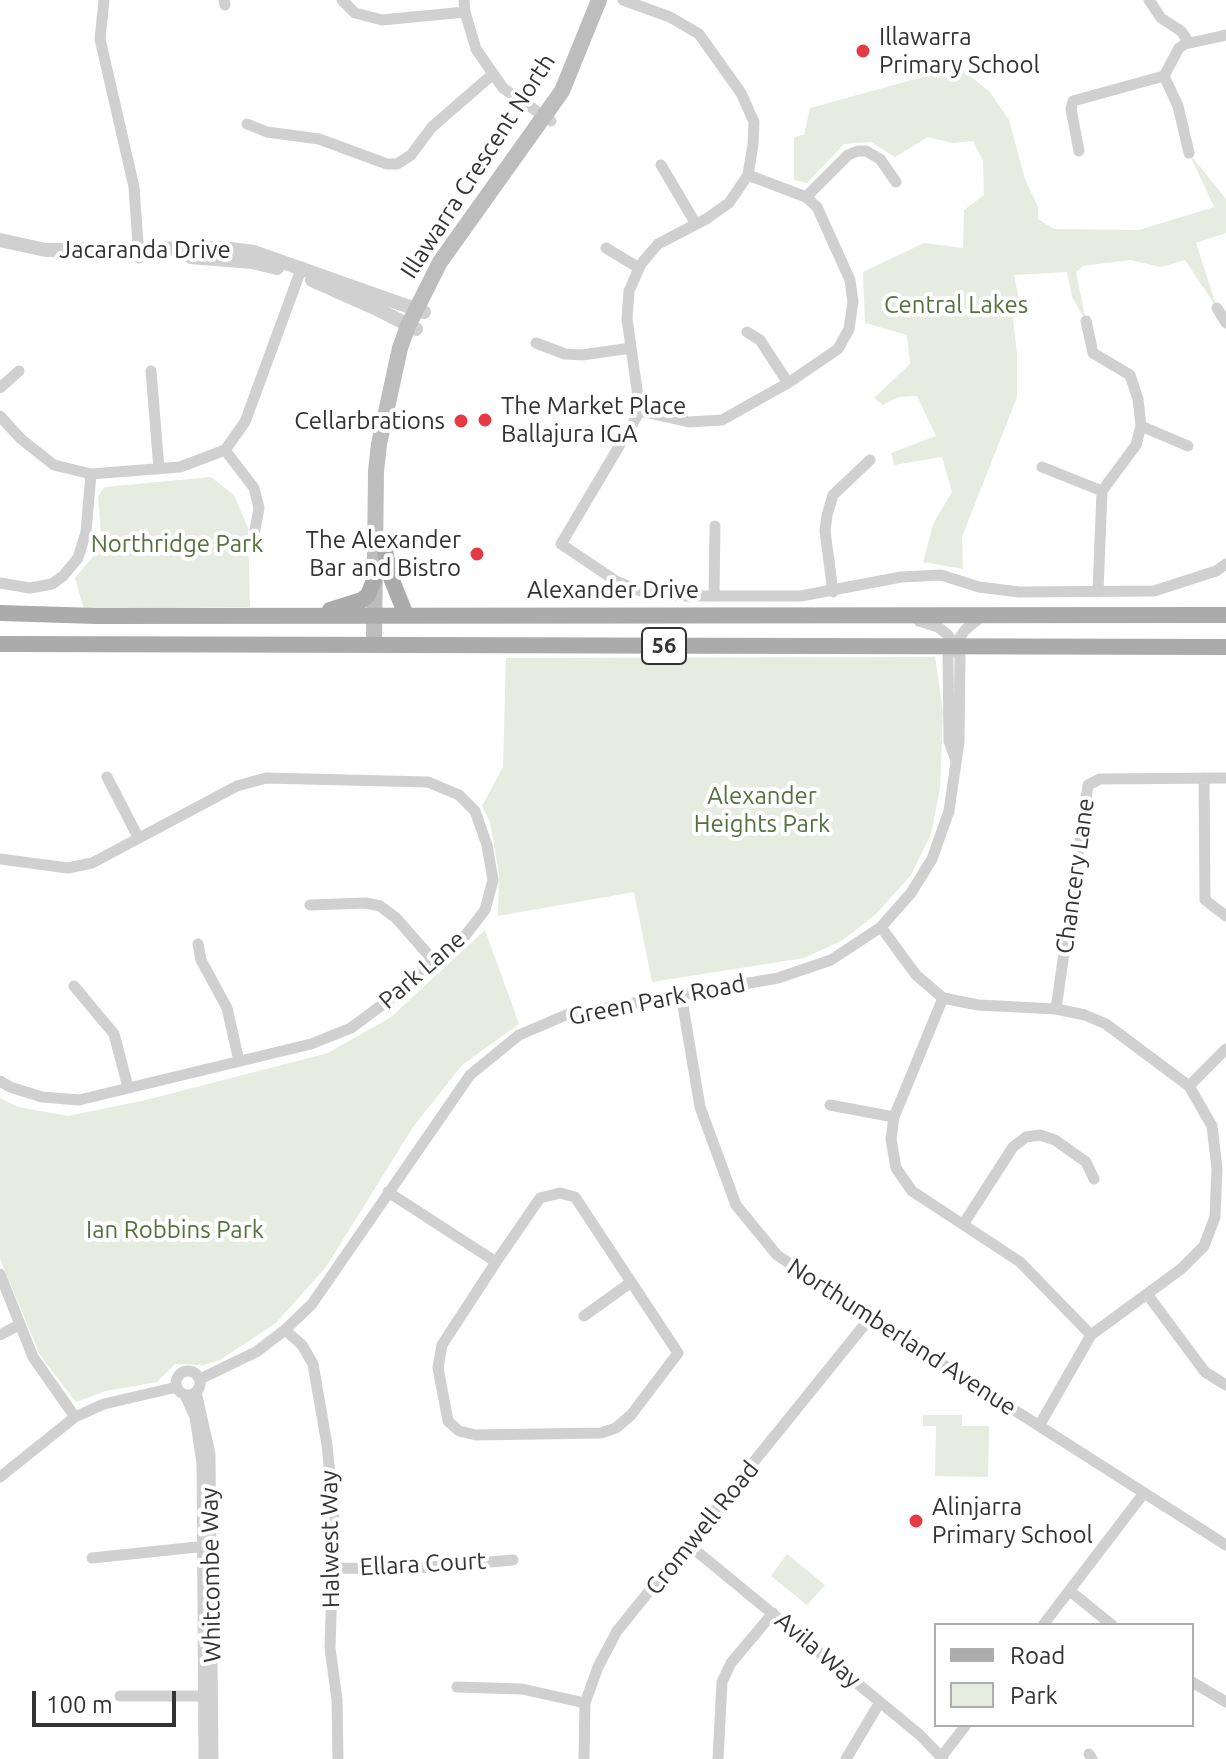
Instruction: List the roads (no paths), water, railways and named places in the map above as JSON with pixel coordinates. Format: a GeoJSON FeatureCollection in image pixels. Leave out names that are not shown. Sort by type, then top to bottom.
{"type":"FeatureCollection","features":[{"type":"Feature","properties":{"kind":"main road","name":"Illawarra Crescent North"},"geometry":{"type":"LineString","coordinates":[[548,119],[599,0]]}},
{"type":"Feature","properties":{"kind":"main road","name":"Illawarra Crescent North"},"geometry":{"type":"LineString","coordinates":[[379,644],[374,580],[375,485],[379,444],[394,366],[440,262],[548,119],[583,67],[609,0]]}},
{"type":"Feature","properties":{"kind":"main road","name":"Illawarra Crescent North"},"geometry":{"type":"LineString","coordinates":[[378,615],[385,551],[385,488],[394,404],[412,327]]}},
{"type":"Feature","properties":{"kind":"main road"},"geometry":{"type":"LineString","coordinates":[[385,551],[391,578],[406,615]]}},
{"type":"Feature","properties":{"kind":"main road"},"geometry":{"type":"LineString","coordinates":[[313,615],[362,600],[368,595],[374,580]]}},
{"type":"Feature","properties":{"kind":"main road","name":"Alexander Drive"},"geometry":{"type":"LineString","coordinates":[[8,613],[1226,615]]}},
{"type":"Feature","properties":{"kind":"main road","name":"56"},"geometry":{"type":"LineString","coordinates":[[0,644],[1226,647]]}},
{"type":"Feature","properties":{"kind":"street"},"geometry":{"type":"LineString","coordinates":[[104,0],[100,39],[134,187],[139,254]]}},
{"type":"Feature","properties":{"kind":"street"},"geometry":{"type":"LineString","coordinates":[[342,0],[355,13],[382,20],[464,6],[476,49],[503,88],[548,119]]}},
{"type":"Feature","properties":{"kind":"street"},"geometry":{"type":"LineString","coordinates":[[623,0],[670,17],[699,34],[741,93],[754,122],[748,175],[729,203],[658,244],[639,268],[629,291],[627,319],[640,411],[561,544],[616,581],[643,592],[674,596],[801,596],[901,577],[941,575],[979,587],[1006,590],[1154,591],[1216,571],[1226,564]]}},
{"type":"Feature","properties":{"kind":"street"},"geometry":{"type":"LineString","coordinates":[[1149,0],[1161,18],[1181,31],[1186,38],[1185,44]]}},
{"type":"Feature","properties":{"kind":"street"},"geometry":{"type":"LineString","coordinates":[[1079,151],[1071,109],[1073,101],[1164,76],[1179,48],[1185,44],[1226,35]]}},
{"type":"Feature","properties":{"kind":"street"},"geometry":{"type":"LineString","coordinates":[[247,124],[267,132],[319,139],[387,164],[397,164],[411,155],[432,127],[493,74]]}},
{"type":"Feature","properties":{"kind":"street"},"geometry":{"type":"LineString","coordinates":[[1164,76],[1178,106],[1189,153]]}},
{"type":"Feature","properties":{"kind":"street"},"geometry":{"type":"LineString","coordinates":[[806,197],[848,155],[858,151],[866,151],[880,159],[896,182]]}},
{"type":"Feature","properties":{"kind":"street"},"geometry":{"type":"LineString","coordinates":[[661,165],[696,224]]}},
{"type":"Feature","properties":{"kind":"street"},"geometry":{"type":"LineString","coordinates":[[640,411],[689,422],[722,420],[788,383],[838,349],[849,329],[852,307],[850,280],[817,207],[806,197],[748,175]]}},
{"type":"Feature","properties":{"kind":"street","name":"Jacaranda Drive"},"geometry":{"type":"LineString","coordinates":[[0,240],[46,250],[139,254]]}},
{"type":"Feature","properties":{"kind":"street","name":"Jacaranda Drive"},"geometry":{"type":"LineString","coordinates":[[0,251],[40,259],[223,248],[254,252],[300,271],[412,327]]}},
{"type":"Feature","properties":{"kind":"street"},"geometry":{"type":"LineString","coordinates":[[606,248],[639,268]]}},
{"type":"Feature","properties":{"kind":"street"},"geometry":{"type":"LineString","coordinates":[[0,416],[21,439],[54,465],[91,474],[180,467],[225,450],[245,422],[300,271]]}},
{"type":"Feature","properties":{"kind":"street","name":"Jacaranda Drive"},"geometry":{"type":"LineString","coordinates":[[300,271],[420,310]]}},
{"type":"Feature","properties":{"kind":"street"},"geometry":{"type":"LineString","coordinates":[[1217,308],[1226,323]]}},
{"type":"Feature","properties":{"kind":"street"},"geometry":{"type":"LineString","coordinates":[[1086,321],[1093,353],[1130,375],[1138,399],[1141,426],[1136,445],[1102,491],[1098,592]]}},
{"type":"Feature","properties":{"kind":"street"},"geometry":{"type":"LineString","coordinates":[[747,332],[760,340],[788,383]]}},
{"type":"Feature","properties":{"kind":"street"},"geometry":{"type":"LineString","coordinates":[[536,343],[565,354],[582,355],[631,348]]}},
{"type":"Feature","properties":{"kind":"street"},"geometry":{"type":"LineString","coordinates":[[0,388],[19,371]]}},
{"type":"Feature","properties":{"kind":"street"},"geometry":{"type":"LineString","coordinates":[[151,371],[159,469]]}},
{"type":"Feature","properties":{"kind":"street"},"geometry":{"type":"LineString","coordinates":[[1141,426],[1188,446]]}},
{"type":"Feature","properties":{"kind":"street"},"geometry":{"type":"LineString","coordinates":[[225,450],[254,488],[259,508],[255,530]]}},
{"type":"Feature","properties":{"kind":"street"},"geometry":{"type":"LineString","coordinates":[[833,592],[825,531],[827,515],[833,495],[870,460]]}},
{"type":"Feature","properties":{"kind":"street"},"geometry":{"type":"LineString","coordinates":[[1042,467],[1102,491]]}},
{"type":"Feature","properties":{"kind":"street"},"geometry":{"type":"LineString","coordinates":[[0,583],[30,588],[52,584],[63,576],[78,558],[86,532],[91,474]]}},
{"type":"Feature","properties":{"kind":"street"},"geometry":{"type":"LineString","coordinates":[[714,595],[715,526]]}},
{"type":"Feature","properties":{"kind":"street"},"geometry":{"type":"LineString","coordinates":[[0,621],[8,613]]}},
{"type":"Feature","properties":{"kind":"street"},"geometry":{"type":"LineString","coordinates":[[891,614],[938,627],[948,635],[954,648]]}},
{"type":"Feature","properties":{"kind":"street"},"geometry":{"type":"LineString","coordinates":[[954,648],[965,630],[984,614]]}},
{"type":"Feature","properties":{"kind":"street","name":"Green Park Road"},"geometry":{"type":"LineString","coordinates":[[200,1379],[256,1352],[312,1304],[470,1075],[519,1035],[566,1015],[778,978],[831,960],[881,927],[911,893],[932,859],[949,811],[959,742],[960,656],[954,648]]}},
{"type":"Feature","properties":{"kind":"street"},"geometry":{"type":"LineString","coordinates":[[107,777],[138,837]]}},
{"type":"Feature","properties":{"kind":"street","name":"Park Lane"},"geometry":{"type":"LineString","coordinates":[[0,859],[68,868],[92,863],[237,786],[266,778],[428,782],[459,795],[475,811],[487,845],[493,880],[485,910],[461,941],[433,960],[390,999],[351,1028],[311,1044],[79,1100],[42,1097],[0,1081]]}},
{"type":"Feature","properties":{"kind":"street"},"geometry":{"type":"LineString","coordinates":[[1204,778],[1205,900],[1226,916]]}},
{"type":"Feature","properties":{"kind":"street","name":"Chancery Lane"},"geometry":{"type":"LineString","coordinates":[[1056,1009],[1088,785],[1100,779],[1226,778]]}},
{"type":"Feature","properties":{"kind":"street"},"geometry":{"type":"LineString","coordinates":[[310,905],[366,903],[380,906],[396,918],[433,960]]}},
{"type":"Feature","properties":{"kind":"street"},"geometry":{"type":"LineString","coordinates":[[881,927],[916,975],[943,998],[978,1005],[1056,1009],[1085,1015],[1106,1024],[1189,1086],[1212,1126],[1222,1168],[1215,1217],[1204,1246],[1181,1269],[1091,1335],[1039,1426]]}},
{"type":"Feature","properties":{"kind":"street"},"geometry":{"type":"LineString","coordinates":[[198,944],[201,960],[227,1008],[239,1061]]}},
{"type":"Feature","properties":{"kind":"street"},"geometry":{"type":"LineString","coordinates":[[74,986],[114,1034],[128,1087]]}},
{"type":"Feature","properties":{"kind":"street","name":"Northumberland Avenue"},"geometry":{"type":"LineString","coordinates":[[681,994],[700,1107],[736,1205],[777,1255],[870,1318],[1226,1545]]}},
{"type":"Feature","properties":{"kind":"street"},"geometry":{"type":"LineString","coordinates":[[943,998],[894,1117],[891,1139],[896,1168],[912,1191],[1020,1262],[1091,1335]]}},
{"type":"Feature","properties":{"kind":"street"},"geometry":{"type":"LineString","coordinates":[[1189,1086],[1226,1049]]}},
{"type":"Feature","properties":{"kind":"street"},"geometry":{"type":"LineString","coordinates":[[830,1105],[894,1117]]}},
{"type":"Feature","properties":{"kind":"street"},"geometry":{"type":"LineString","coordinates":[[964,1223],[1013,1147],[1026,1137],[1040,1135],[1055,1140],[1086,1162],[1094,1179]]}},
{"type":"Feature","properties":{"kind":"street"},"geometry":{"type":"LineString","coordinates":[[388,1192],[496,1262]]}},
{"type":"Feature","properties":{"kind":"street"},"geometry":{"type":"LineString","coordinates":[[560,1193],[575,1197],[678,1353],[631,1415],[616,1428],[601,1433],[476,1435],[459,1431],[448,1421],[438,1368],[442,1345],[496,1262],[540,1198],[560,1193]]}},
{"type":"Feature","properties":{"kind":"street"},"geometry":{"type":"LineString","coordinates":[[0,1274],[33,1357],[75,1417]]}},
{"type":"Feature","properties":{"kind":"street"},"geometry":{"type":"LineString","coordinates":[[584,1316],[630,1283]]}},
{"type":"Feature","properties":{"kind":"street"},"geometry":{"type":"LineString","coordinates":[[1147,1294],[1205,1372],[1226,1385]]}},
{"type":"Feature","properties":{"kind":"street","name":"Cromwell Road"},"geometry":{"type":"LineString","coordinates":[[584,1759],[585,1703],[598,1667],[617,1631],[870,1318]]}},
{"type":"Feature","properties":{"kind":"street"},"geometry":{"type":"LineString","coordinates":[[0,1335],[19,1325]]}},
{"type":"Feature","properties":{"kind":"street","name":"Halwest Way"},"geometry":{"type":"LineString","coordinates":[[285,1330],[302,1345],[313,1364],[327,1445],[334,1516],[330,1648],[337,1700],[338,1759]]}},
{"type":"Feature","properties":{"kind":"street"},"geometry":{"type":"LineString","coordinates":[[0,1477],[75,1417],[104,1404],[186,1391],[199,1388],[200,1379],[196,1373],[185,1371],[177,1379],[186,1391]]}},
{"type":"Feature","properties":{"kind":"street","name":"Whitcombe Way"},"geometry":{"type":"LineString","coordinates":[[186,1391],[201,1443],[208,1696],[213,1759]]}},
{"type":"Feature","properties":{"kind":"street"},"geometry":{"type":"LineString","coordinates":[[1045,1623],[1144,1493]]}},
{"type":"Feature","properties":{"kind":"street","name":"Avila Way"},"geometry":{"type":"LineString","coordinates":[[689,1545],[880,1702],[943,1758]]}},
{"type":"Feature","properties":{"kind":"street"},"geometry":{"type":"LineString","coordinates":[[92,1558],[206,1546]]}},
{"type":"Feature","properties":{"kind":"street","name":"Ellara Court"},"geometry":{"type":"LineString","coordinates":[[333,1568],[408,1569],[513,1560]]}},
{"type":"Feature","properties":{"kind":"street"},"geometry":{"type":"LineString","coordinates":[[1070,1591],[1110,1623]]}},
{"type":"Feature","properties":{"kind":"street"},"geometry":{"type":"LineString","coordinates":[[718,1759],[722,1682],[731,1663],[773,1613]]}},
{"type":"Feature","properties":{"kind":"street"},"geometry":{"type":"LineString","coordinates":[[1194,1683],[1226,1702]]}},
{"type":"Feature","properties":{"kind":"street"},"geometry":{"type":"LineString","coordinates":[[457,1687],[522,1689],[585,1703]]}},
{"type":"Feature","properties":{"kind":"street"},"geometry":{"type":"LineString","coordinates":[[120,1696],[208,1696]]}},
{"type":"Feature","properties":{"kind":"street","name":"Whitcombe Way"},"geometry":{"type":"LineString","coordinates":[[204,1759],[208,1696]]}},
{"type":"Feature","properties":{"kind":"street"},"geometry":{"type":"LineString","coordinates":[[846,1759],[880,1702]]}},
{"type":"Feature","properties":{"kind":"street"},"geometry":{"type":"LineString","coordinates":[[943,1758],[965,1727]]}},
{"type":"Feature","properties":{"kind":"place","name":"Illawarra Primary School"},"geometry":{"type":"Point","coordinates":[863,51]}},
{"type":"Feature","properties":{"kind":"place","name":"The Market Place Ballajura IGA"},"geometry":{"type":"Point","coordinates":[485,420]}},
{"type":"Feature","properties":{"kind":"place","name":"Cellarbrations"},"geometry":{"type":"Point","coordinates":[461,421]}},
{"type":"Feature","properties":{"kind":"place","name":"The Alexander Bar and Bistro"},"geometry":{"type":"Point","coordinates":[477,554]}},
{"type":"Feature","properties":{"kind":"place","name":"Alinjarra Primary School"},"geometry":{"type":"Point","coordinates":[916,1521]}},
{"type":"Feature","properties":{"kind":"park label","name":"Central Lakes"},"geometry":{"type":"Point","coordinates":[956,305]}},
{"type":"Feature","properties":{"kind":"park label","name":"Northridge Park"},"geometry":{"type":"Point","coordinates":[177,544]}},
{"type":"Feature","properties":{"kind":"park label","name":"Alexander Heights Park"},"geometry":{"type":"Point","coordinates":[762,810]}},
{"type":"Feature","properties":{"kind":"park label","name":"Ian Robbins Park"},"geometry":{"type":"Point","coordinates":[175,1230]}}]}
